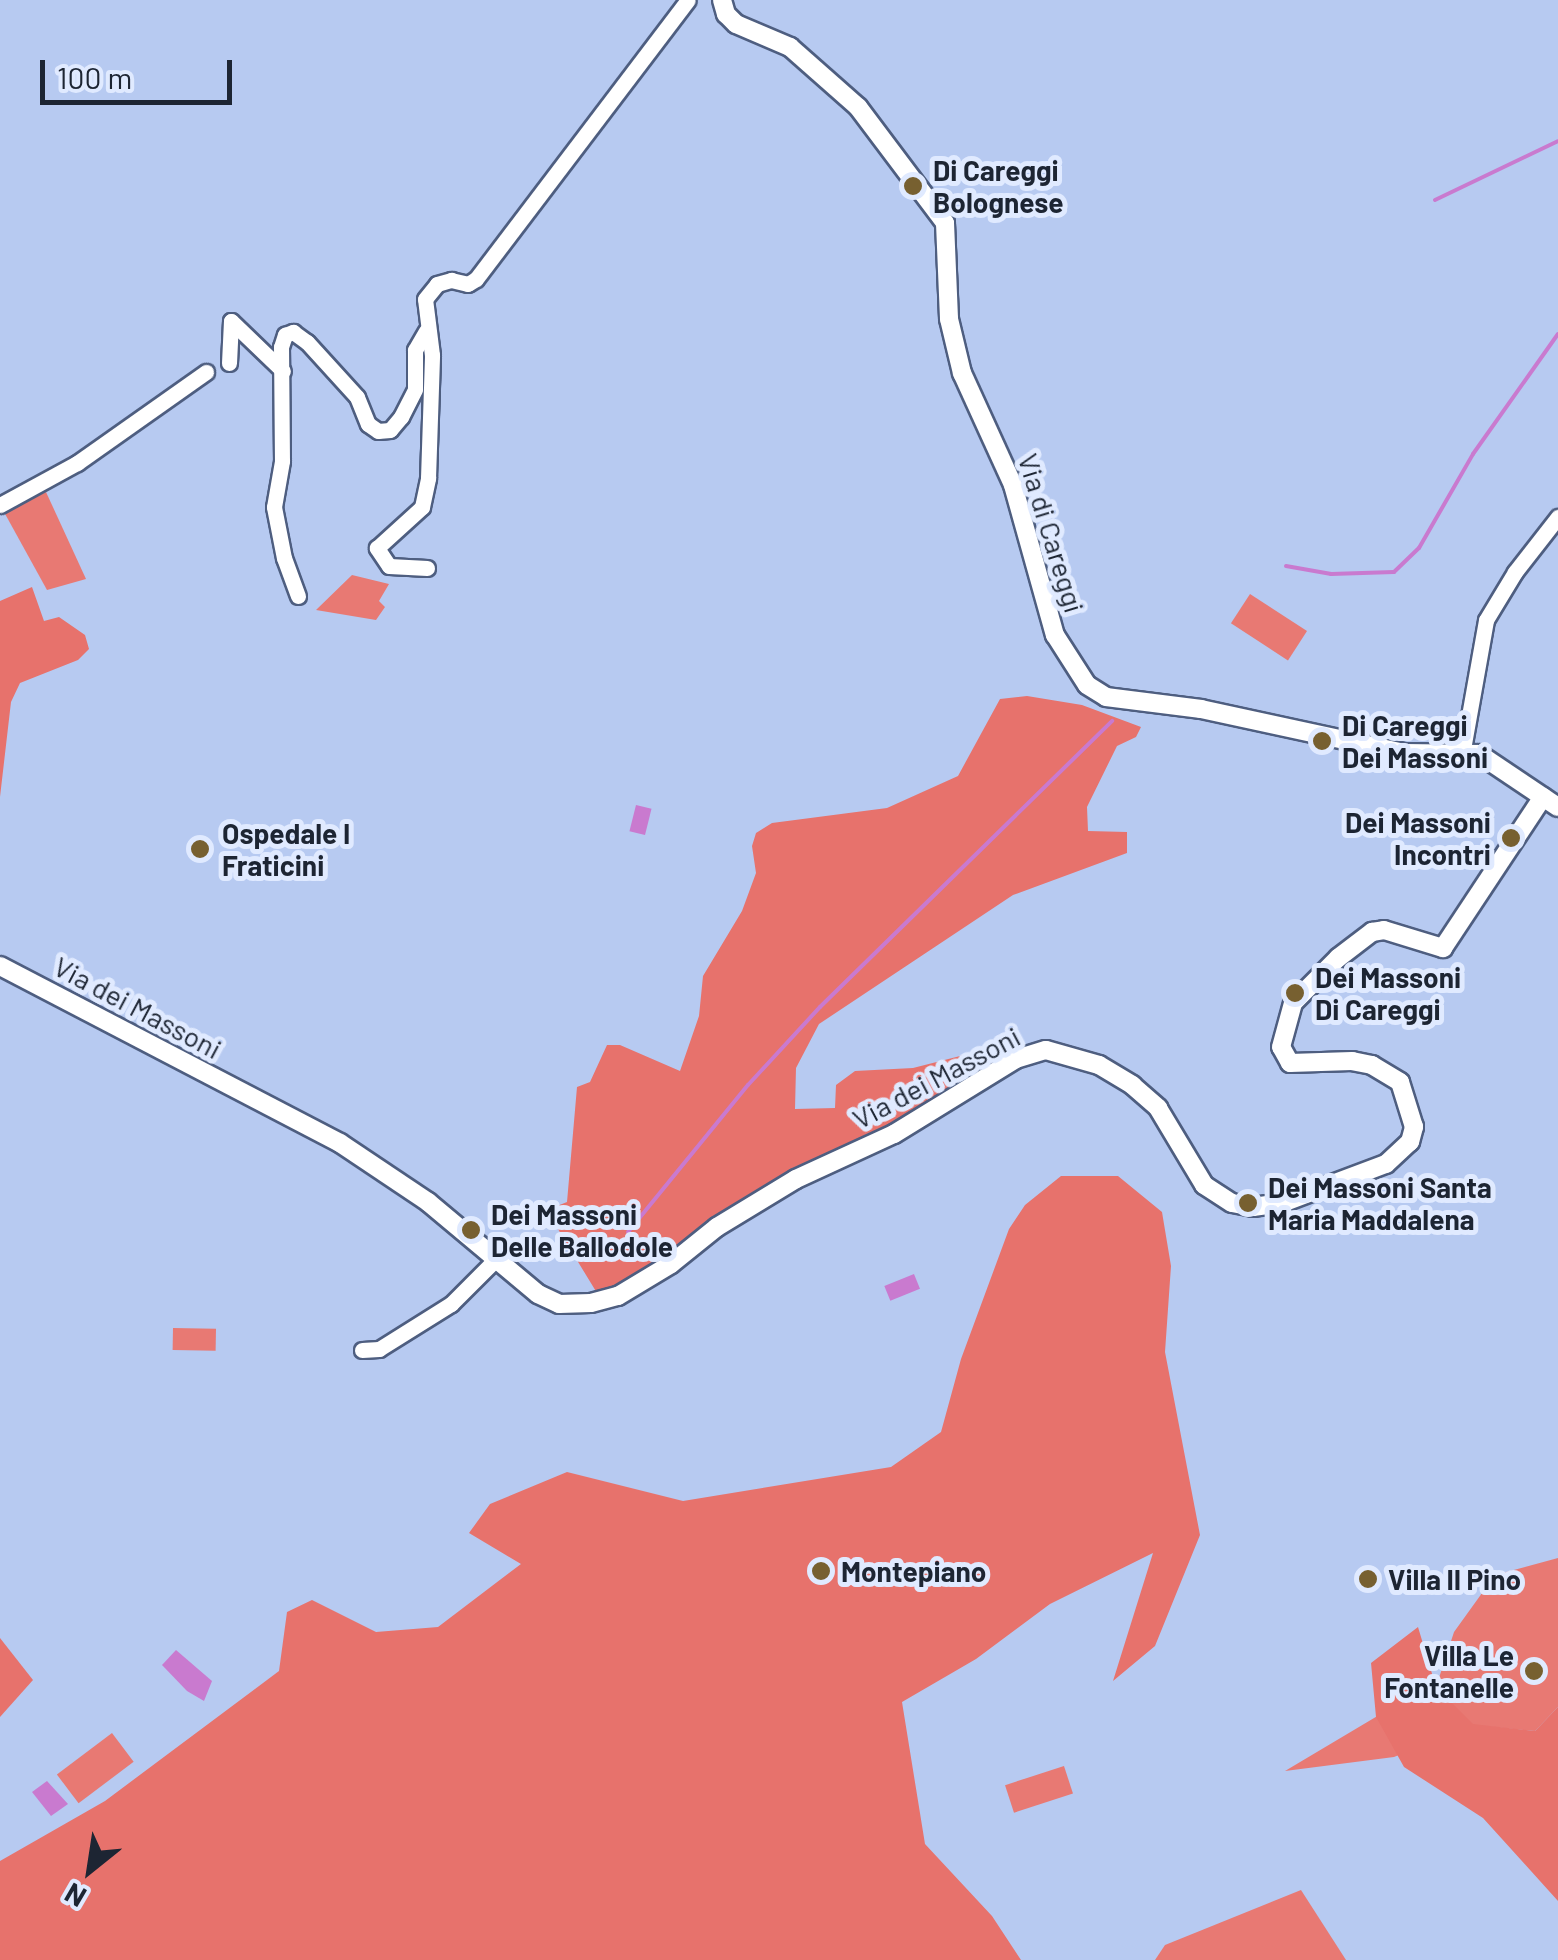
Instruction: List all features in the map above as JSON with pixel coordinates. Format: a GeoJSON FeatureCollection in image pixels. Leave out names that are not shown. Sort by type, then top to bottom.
{"type":"FeatureCollection","features":[{"type":"Feature","properties":{"kind":"street"},"geometry":{"type":"LineString","coordinates":[[426,568],[389,566],[377,548],[422,507],[428,478],[432,355],[425,299],[436,284],[451,280],[468,284],[476,278],[688,0]]}},
{"type":"Feature","properties":{"kind":"street","name":"Via di Careggi"},"geometry":{"type":"LineString","coordinates":[[722,0],[726,14],[736,24],[790,47],[858,107],[945,222],[949,319],[962,373],[1022,513],[1055,635],[1087,685],[1106,697],[1201,709],[1404,754],[1478,754],[1500,764],[1550,802]]}},
{"type":"Feature","properties":{"kind":"street"},"geometry":{"type":"LineString","coordinates":[[229,363],[230,321],[283,372]]}},
{"type":"Feature","properties":{"kind":"street"},"geometry":{"type":"LineString","coordinates":[[298,596],[284,558],[274,507],[282,462],[281,346],[285,336],[294,332],[357,397],[368,424],[378,430],[390,430],[415,389],[415,350],[426,331]]}},
{"type":"Feature","properties":{"kind":"street"},"geometry":{"type":"LineString","coordinates":[[0,505],[77,464],[206,372]]}},
{"type":"Feature","properties":{"kind":"street"},"geometry":{"type":"LineString","coordinates":[[1462,755],[1486,620],[1526,556],[1558,517]]}},
{"type":"Feature","properties":{"kind":"street","name":"Via dei Massoni"},"geometry":{"type":"LineString","coordinates":[[0,966],[340,1143],[428,1202],[538,1294],[560,1304],[591,1303],[618,1296],[796,1179],[894,1134],[998,1068],[1046,1050],[1099,1065],[1132,1085],[1158,1108],[1204,1185],[1232,1203],[1253,1207],[1282,1203],[1386,1164],[1410,1142],[1414,1126],[1400,1082],[1372,1065],[1352,1061],[1294,1064],[1286,1060],[1282,1042],[1293,1004],[1338,958],[1372,932],[1384,930],[1443,948],[1550,802]]}},
{"type":"Feature","properties":{"kind":"street"},"geometry":{"type":"LineString","coordinates":[[362,1350],[378,1349],[452,1304],[495,1260]]}},
{"type":"Feature","properties":{"kind":"shaded area"},"geometry":{"type":"Polygon","coordinates":[[[46,492],[86,579],[47,590],[4,512],[46,492]]]}},
{"type":"Feature","properties":{"kind":"shaded area"},"geometry":{"type":"Polygon","coordinates":[[[352,575],[389,584],[379,601],[385,607],[376,620],[316,610],[352,575]]]}},
{"type":"Feature","properties":{"kind":"shaded area"},"geometry":{"type":"Polygon","coordinates":[[[32,587],[44,621],[59,617],[85,635],[89,649],[78,660],[20,683],[11,702],[0,797],[0,601],[32,587]]]}},
{"type":"Feature","properties":{"kind":"shaded area"},"geometry":{"type":"Polygon","coordinates":[[[1250,594],[1307,631],[1288,660],[1231,623],[1250,594]]]}},
{"type":"Feature","properties":{"kind":"shaded area"},"geometry":{"type":"Polygon","coordinates":[[[1027,696],[1082,705],[1141,727],[1136,737],[1117,746],[1087,807],[1088,831],[1127,832],[1127,853],[1013,895],[819,1024],[796,1068],[795,1109],[835,1108],[836,1085],[855,1071],[913,1068],[968,1054],[1011,1053],[892,1125],[773,1183],[672,1255],[627,1282],[597,1293],[550,1216],[552,1208],[567,1202],[577,1087],[590,1082],[607,1045],[620,1045],[680,1071],[699,1016],[703,976],[742,911],[756,873],[752,846],[756,833],[772,823],[887,808],[958,776],[1000,699],[1027,696]]]}},
{"type":"Feature","properties":{"kind":"shaded area"},"geometry":{"type":"Polygon","coordinates":[[[636,805],[652,809],[645,835],[629,831],[636,805]]]}},
{"type":"Feature","properties":{"kind":"shaded area"},"geometry":{"type":"Polygon","coordinates":[[[1061,1176],[1118,1176],[1162,1212],[1171,1266],[1165,1352],[1200,1535],[1155,1646],[1113,1681],[1153,1553],[1050,1604],[976,1659],[902,1702],[925,1844],[992,1916],[1021,1960],[0,1960],[0,1861],[105,1801],[279,1671],[287,1612],[312,1600],[376,1632],[438,1627],[521,1564],[469,1533],[490,1504],[567,1472],[683,1501],[891,1467],[941,1432],[961,1359],[1009,1229],[1025,1205],[1061,1176]]]}},
{"type":"Feature","properties":{"kind":"shaded area"},"geometry":{"type":"Polygon","coordinates":[[[914,1274],[920,1289],[890,1301],[884,1286],[914,1274]]]}},
{"type":"Feature","properties":{"kind":"shaded area"},"geometry":{"type":"Polygon","coordinates":[[[173,1328],[216,1329],[216,1351],[173,1350],[173,1328]]]}},
{"type":"Feature","properties":{"kind":"shaded area"},"geometry":{"type":"Polygon","coordinates":[[[1558,1558],[1558,1707],[1535,1731],[1473,1725],[1394,1757],[1285,1771],[1406,1699],[1436,1687],[1454,1632],[1495,1575],[1558,1558]]]}},
{"type":"Feature","properties":{"kind":"shaded area"},"geometry":{"type":"Polygon","coordinates":[[[1418,1627],[1436,1687],[1473,1724],[1535,1731],[1558,1707],[1558,1901],[1483,1818],[1404,1767],[1376,1717],[1371,1663],[1418,1627]]]}},
{"type":"Feature","properties":{"kind":"shaded area"},"geometry":{"type":"Polygon","coordinates":[[[0,1638],[33,1680],[0,1717],[0,1638]]]}},
{"type":"Feature","properties":{"kind":"shaded area"},"geometry":{"type":"Polygon","coordinates":[[[176,1650],[212,1681],[204,1701],[187,1691],[162,1665],[176,1650]]]}},
{"type":"Feature","properties":{"kind":"shaded area"},"geometry":{"type":"Polygon","coordinates":[[[112,1733],[134,1762],[79,1803],[57,1775],[112,1733]]]}},
{"type":"Feature","properties":{"kind":"shaded area"},"geometry":{"type":"Polygon","coordinates":[[[1064,1766],[1073,1794],[1014,1813],[1005,1785],[1064,1766]]]}},
{"type":"Feature","properties":{"kind":"shaded area"},"geometry":{"type":"Polygon","coordinates":[[[47,1781],[68,1804],[51,1816],[32,1792],[47,1781]]]}},
{"type":"Feature","properties":{"kind":"shaded area"},"geometry":{"type":"Polygon","coordinates":[[[1301,1890],[1346,1960],[1155,1960],[1165,1945],[1301,1890]]]}},
{"type":"Feature","properties":{"kind":"waterway"},"geometry":{"type":"LineString","coordinates":[[1435,200],[1558,141]]}},
{"type":"Feature","properties":{"kind":"waterway"},"geometry":{"type":"LineString","coordinates":[[1286,566],[1331,574],[1394,572],[1419,548],[1473,454],[1558,334]]}},
{"type":"Feature","properties":{"kind":"waterway"},"geometry":{"type":"LineString","coordinates":[[628,1232],[748,1085],[820,1007],[1112,721]]}},
{"type":"Feature","properties":{"kind":"place","name":"Di Careggi Bolognese"},"geometry":{"type":"Point","coordinates":[913,186]}},
{"type":"Feature","properties":{"kind":"place","name":"Di Careggi Dei Massoni"},"geometry":{"type":"Point","coordinates":[1322,741]}},
{"type":"Feature","properties":{"kind":"place","name":"Dei Massoni Incontri"},"geometry":{"type":"Point","coordinates":[1511,838]}},
{"type":"Feature","properties":{"kind":"place","name":"Ospedale I Fraticini"},"geometry":{"type":"Point","coordinates":[200,849]}},
{"type":"Feature","properties":{"kind":"place","name":"Dei Massoni Di Careggi"},"geometry":{"type":"Point","coordinates":[1295,993]}},
{"type":"Feature","properties":{"kind":"place","name":"Dei Massoni Santa Maria Maddalena"},"geometry":{"type":"Point","coordinates":[1248,1203]}},
{"type":"Feature","properties":{"kind":"place","name":"Dei Massoni Delle Ballodole"},"geometry":{"type":"Point","coordinates":[471,1230]}},
{"type":"Feature","properties":{"kind":"place","name":"Montepiano"},"geometry":{"type":"Point","coordinates":[821,1571]}},
{"type":"Feature","properties":{"kind":"place","name":"Villa Il Pino"},"geometry":{"type":"Point","coordinates":[1368,1579]}},
{"type":"Feature","properties":{"kind":"place","name":"Villa Le Fontanelle"},"geometry":{"type":"Point","coordinates":[1534,1671]}}]}
